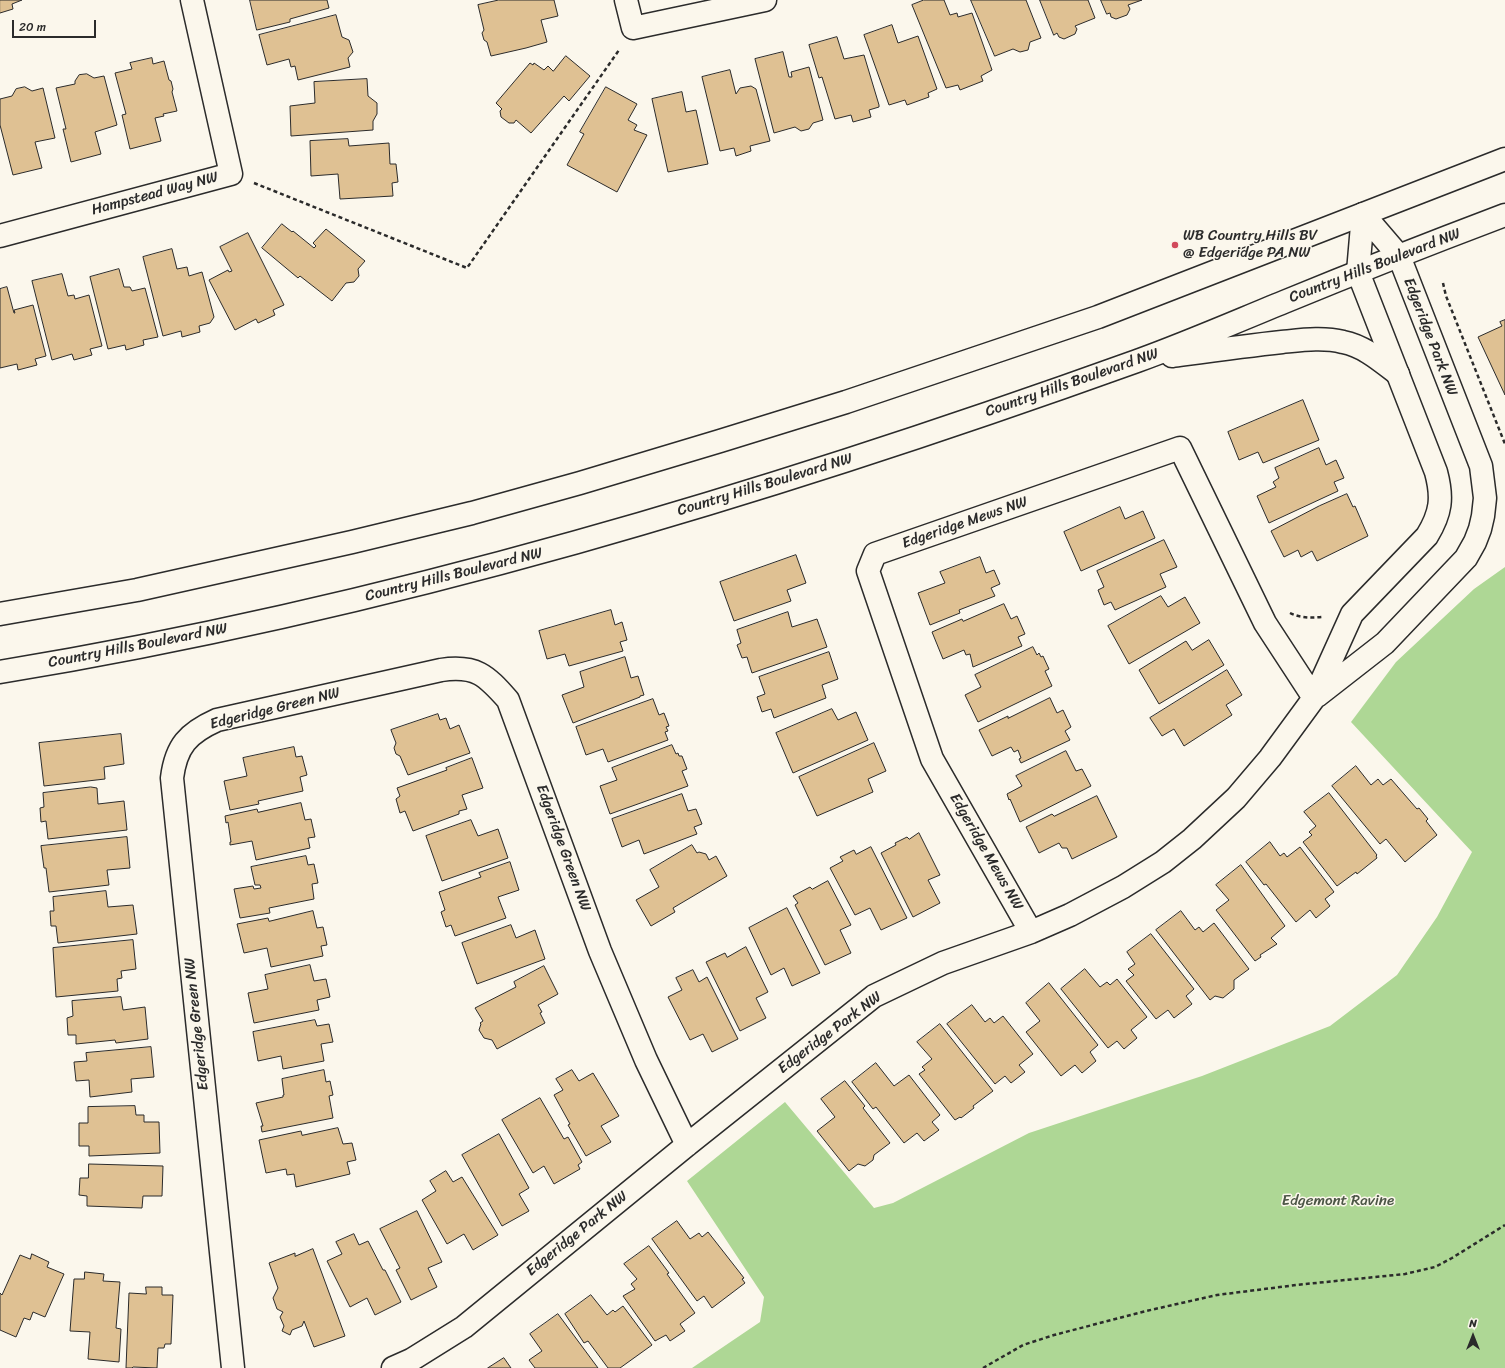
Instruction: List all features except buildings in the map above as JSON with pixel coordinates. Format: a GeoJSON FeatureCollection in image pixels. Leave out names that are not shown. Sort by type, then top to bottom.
{"type":"FeatureCollection","features":[{"type":"Feature","properties":{"kind":"street","name":"Hampstead Way NW"},"geometry":{"type":"LineString","coordinates":[[0,236],[231,174],[192,0]]}},
{"type":"Feature","properties":{"kind":"street"},"geometry":{"type":"LineString","coordinates":[[626,0],[633,28],[765,0]]}},
{"type":"Feature","properties":{"kind":"street"},"geometry":{"type":"LineString","coordinates":[[0,614],[137,590],[352,542],[580,483],[846,402],[1098,317],[1505,159]]}},
{"type":"Feature","properties":{"kind":"street","name":"Edgeridge Park NW"},"geometry":{"type":"LineString","coordinates":[[1314,698],[1385,643],[1466,558],[1480,529],[1485,498],[1481,466],[1399,256],[1363,214]]}},
{"type":"Feature","properties":{"kind":"street","name":"Edgeridge Park NW"},"geometry":{"type":"LineString","coordinates":[[392,1368],[410,1360],[464,1327],[687,1145],[874,996],[943,963],[1031,932],[1070,916],[1123,887],[1163,862],[1192,839],[1236,798],[1270,758],[1314,698],[1352,614],[1427,536],[1436,521],[1438,512],[1440,500],[1436,472],[1358,272],[1363,214]]}},
{"type":"Feature","properties":{"kind":"street","name":"Country Hills Boulevard NW"},"geometry":{"type":"LineString","coordinates":[[0,672],[210,632],[343,604],[550,550],[724,499],[886,448],[1142,360],[1358,272],[1505,215]]}},
{"type":"Feature","properties":{"kind":"street"},"geometry":{"type":"LineString","coordinates":[[1142,360],[1272,343],[1305,340],[1335,340],[1359,347],[1378,358],[1398,374]]}},
{"type":"Feature","properties":{"kind":"street","name":"Edgeridge Mews NW"},"geometry":{"type":"LineString","coordinates":[[1031,932],[932,759],[868,571],[875,554],[1180,448],[1265,623],[1314,698]]}},
{"type":"Feature","properties":{"kind":"street","name":"Edgeridge Green NW"},"geometry":{"type":"LineString","coordinates":[[233,1368],[172,778],[174,761],[181,748],[190,736],[204,726],[217,720],[441,670],[456,668],[470,669],[496,686],[508,700],[600,951],[646,1060],[687,1145]]}},
{"type":"Feature","properties":{"kind":"path"},"geometry":{"type":"LineString","coordinates":[[231,174],[467,268],[633,28]]}},
{"type":"Feature","properties":{"kind":"path"},"geometry":{"type":"LineString","coordinates":[[1443,283],[1446,296],[1505,444]]}},
{"type":"Feature","properties":{"kind":"path"},"geometry":{"type":"LineString","coordinates":[[1288,611],[1291,614],[1302,617],[1323,617]]}},
{"type":"Feature","properties":{"kind":"path"},"geometry":{"type":"LineString","coordinates":[[983,1368],[1023,1345],[1054,1335],[1146,1311],[1217,1295],[1405,1274],[1435,1267],[1505,1225]]}},
{"type":"Feature","properties":{"kind":"green space","name":"Edgemont Ravine"},"geometry":{"type":"Polygon","coordinates":[[[1505,567],[1505,1368],[692,1368],[760,1322],[764,1297],[687,1181],[785,1102],[874,1208],[893,1203],[1029,1133],[1202,1076],[1330,1026],[1397,975],[1437,917],[1472,852],[1351,722],[1396,662],[1474,589],[1505,567]]]}},
{"type":"Feature","properties":{"kind":"place","name":"WB Country Hills BV @ Edgeridge PA NW"},"geometry":{"type":"Point","coordinates":[1175,245]}}]}
